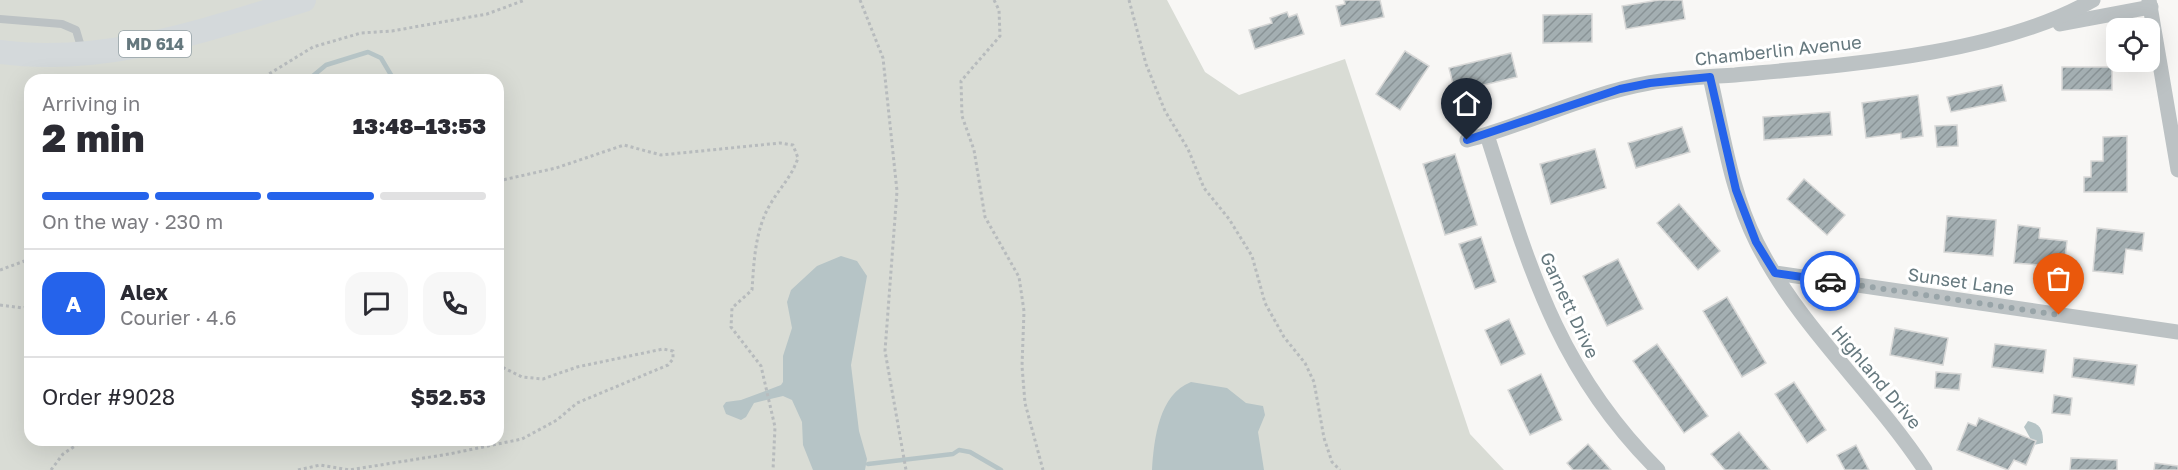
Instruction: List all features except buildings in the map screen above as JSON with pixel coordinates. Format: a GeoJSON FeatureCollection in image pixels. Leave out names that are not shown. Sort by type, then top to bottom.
{"type":"FeatureCollection","features":[{"type":"Feature","properties":{"kind":"main road","name":"MD 614"},"geometry":{"type":"LineString","coordinates":[[0,52],[83,54],[148,46],[304,0]]}},
{"type":"Feature","properties":{"kind":"street","name":"Chamberlin Avenue"},"geometry":{"type":"LineString","coordinates":[[1467,140],[1620,89],[1650,83],[1818,67],[1936,50],[2022,30],[2066,15],[2092,0]]}},
{"type":"Feature","properties":{"kind":"street"},"geometry":{"type":"LineString","coordinates":[[2022,30],[2150,4],[2178,170]]}},
{"type":"Feature","properties":{"kind":"street","name":"Highland Drive"},"geometry":{"type":"LineString","coordinates":[[1710,77],[1736,190],[1756,242],[1814,332],[1904,439],[1925,470]]}},
{"type":"Feature","properties":{"kind":"street","name":"Garnett Drive"},"geometry":{"type":"LineString","coordinates":[[1487,135],[1528,264],[1566,349],[1593,394],[1626,438],[1658,470]]}},
{"type":"Feature","properties":{"kind":"street","name":"Sunset Lane"},"geometry":{"type":"LineString","coordinates":[[1775,273],[2178,332]]}},
{"type":"Feature","properties":{"kind":"lane"},"geometry":{"type":"LineString","coordinates":[[0,19],[62,24],[76,30],[83,54]]}},
{"type":"Feature","properties":{"kind":"path"},"geometry":{"type":"LineString","coordinates":[[269,74],[313,47],[352,36],[488,14],[525,0]]}},
{"type":"Feature","properties":{"kind":"path"},"geometry":{"type":"LineString","coordinates":[[860,0],[883,58],[897,191],[885,351],[906,470]]}},
{"type":"Feature","properties":{"kind":"path"},"geometry":{"type":"LineString","coordinates":[[994,0],[999,10],[1000,36],[961,81],[962,116],[974,150],[985,217],[1019,277],[1024,311],[1022,366],[1025,403],[1043,470]]}},
{"type":"Feature","properties":{"kind":"path"},"geometry":{"type":"LineString","coordinates":[[1129,0],[1146,64],[1165,111],[1188,148],[1204,188],[1229,219],[1252,256],[1265,303],[1284,337],[1305,363],[1314,382],[1324,438],[1332,462],[1340,470]]}},
{"type":"Feature","properties":{"kind":"path"},"geometry":{"type":"LineString","coordinates":[[504,180],[556,168],[624,145],[661,155],[780,143],[794,145],[798,158],[791,178],[770,203],[755,245],[752,290],[732,308],[731,327],[761,366],[775,427],[773,470]]}},
{"type":"Feature","properties":{"kind":"path"},"geometry":{"type":"LineString","coordinates":[[0,270],[24,261]]}},
{"type":"Feature","properties":{"kind":"path"},"geometry":{"type":"LineString","coordinates":[[0,305],[24,308]]}},
{"type":"Feature","properties":{"kind":"path"},"geometry":{"type":"LineString","coordinates":[[504,368],[522,377],[543,379],[577,367],[663,349],[673,351],[674,359],[668,365],[577,403],[557,420],[522,438],[504,442]]}},
{"type":"Feature","properties":{"kind":"path"},"geometry":{"type":"LineString","coordinates":[[51,470],[63,454],[75,446]]}},
{"type":"Feature","properties":{"kind":"path"},"geometry":{"type":"LineString","coordinates":[[298,470],[320,465],[349,470],[486,446]]}},
{"type":"Feature","properties":{"kind":"shaded area"},"geometry":{"type":"Polygon","coordinates":[[[0,0],[1167,0],[1205,72],[1239,95],[1345,59],[1470,434],[1504,470],[0,470],[0,0]]]}},
{"type":"Feature","properties":{"kind":"shaded area"},"geometry":{"type":"Polygon","coordinates":[[[841,256],[857,261],[867,276],[851,365],[859,431],[867,459],[865,470],[813,470],[803,445],[802,422],[792,400],[783,396],[754,403],[746,417],[741,420],[726,414],[723,406],[726,402],[741,400],[781,385],[783,356],[792,328],[787,302],[791,290],[817,266],[841,256]]]}},
{"type":"Feature","properties":{"kind":"shaded area"},"geometry":{"type":"Polygon","coordinates":[[[1191,382],[1227,388],[1246,403],[1263,406],[1265,415],[1258,432],[1264,470],[1152,470],[1154,445],[1165,407],[1180,388],[1191,382]]]}},
{"type":"Feature","properties":{"kind":"shaded area"},"geometry":{"type":"Polygon","coordinates":[[[2028,421],[2040,428],[2043,443],[2034,445],[2024,427],[2028,421]]]}},
{"type":"Feature","properties":{"kind":"waterway"},"geometry":{"type":"LineString","coordinates":[[315,74],[326,65],[368,52],[381,58],[390,74]]}},
{"type":"Feature","properties":{"kind":"waterway"},"geometry":{"type":"LineString","coordinates":[[868,464],[953,454],[959,450],[970,452],[1001,470]]}},
{"type":"Feature","properties":{"kind":"way so far"},"geometry":{"type":"LineString","coordinates":[[1830,281],[2059,315]]}},
{"type":"Feature","properties":{"kind":"route"},"geometry":{"type":"LineString","coordinates":[[1467,140],[1620,89],[1650,83],[1710,77],[1736,190],[1756,242],[1775,273],[1830,281]]}}]}
